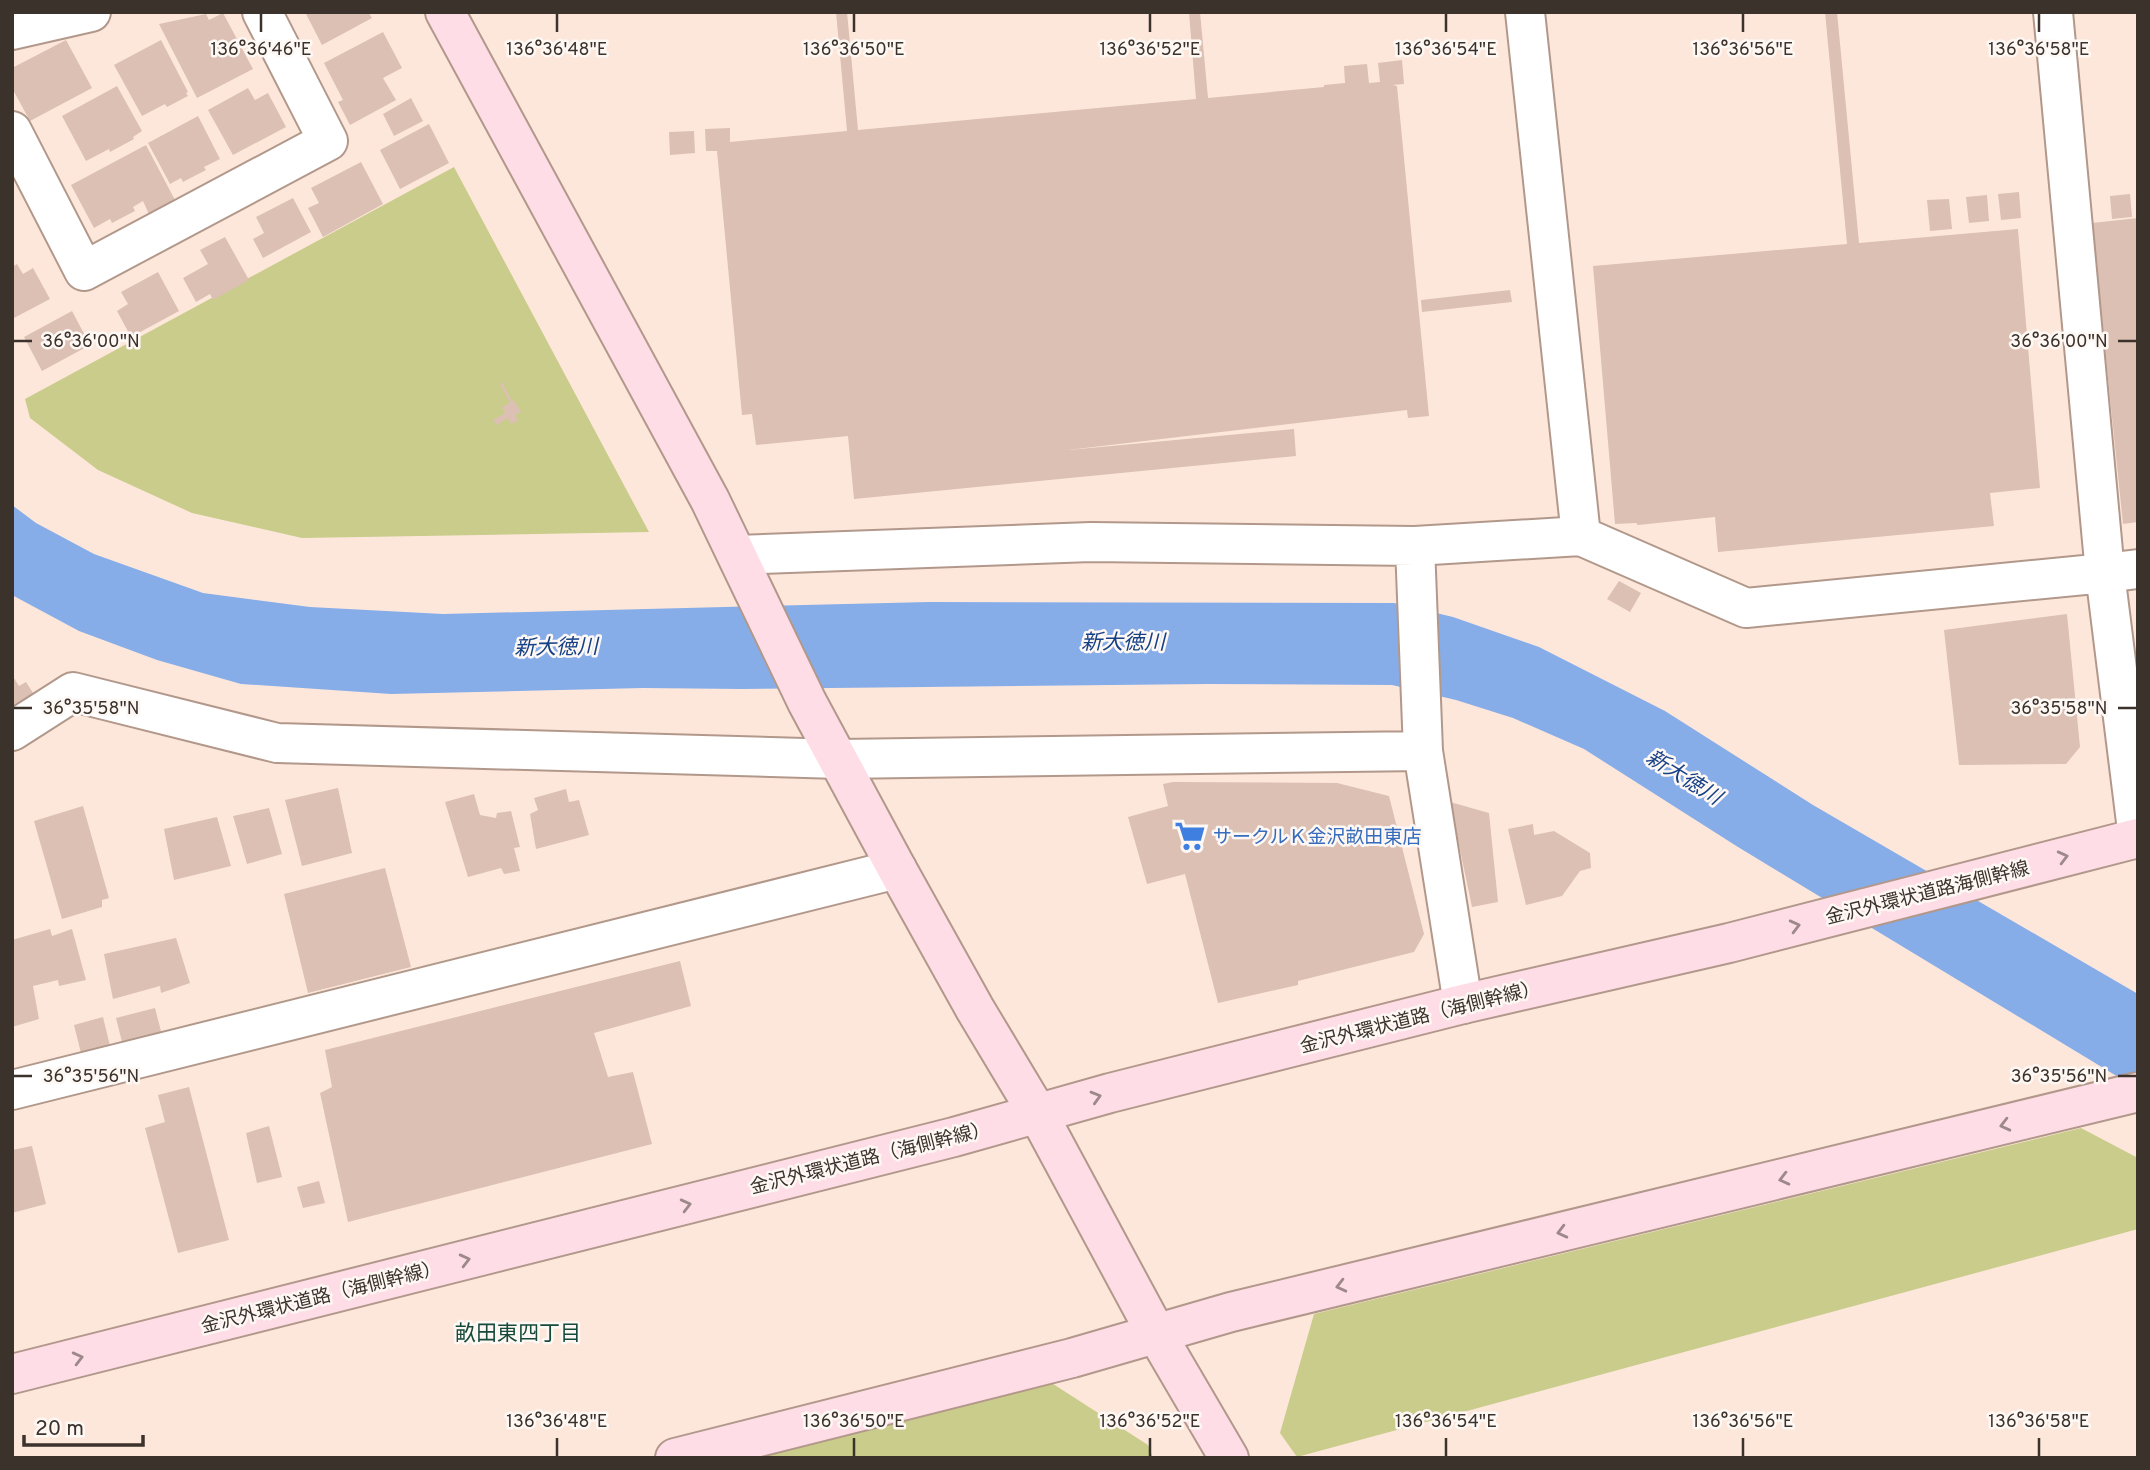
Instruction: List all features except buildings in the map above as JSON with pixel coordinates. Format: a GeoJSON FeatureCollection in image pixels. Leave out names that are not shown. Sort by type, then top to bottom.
{"type":"FeatureCollection","features":[{"type":"Feature","properties":{"kind":"street"},"geometry":{"type":"LineString","coordinates":[[12,30],[91,12]]}},
{"type":"Feature","properties":{"kind":"street"},"geometry":{"type":"LineString","coordinates":[[12,131],[84,271],[328,141],[261,12]]}},
{"type":"Feature","properties":{"kind":"street"},"geometry":{"type":"LineString","coordinates":[[445,12],[710,500],[807,702],[897,869],[975,1009],[1038,1114],[1157,1335],[1229,1458]]}},
{"type":"Feature","properties":{"kind":"street"},"geometry":{"type":"LineString","coordinates":[[1525,12],[1581,536]]}},
{"type":"Feature","properties":{"kind":"street"},"geometry":{"type":"LineString","coordinates":[[2053,12],[2121,571],[2134,839]]}},
{"type":"Feature","properties":{"kind":"street"},"geometry":{"type":"LineString","coordinates":[[743,567],[1091,542],[1415,554],[1581,536],[1746,608],[2121,571]]}},
{"type":"Feature","properties":{"kind":"street"},"geometry":{"type":"LineString","coordinates":[[1415,554],[1423,751],[1463,1004]]}},
{"type":"Feature","properties":{"kind":"street"},"geometry":{"type":"LineString","coordinates":[[12,731],[73,692],[277,743],[839,759],[1423,751]]}},
{"type":"Feature","properties":{"kind":"street","name":"金沢外環状道路海側幹線"},"geometry":{"type":"LineString","coordinates":[[1729,943],[2134,839]]}},
{"type":"Feature","properties":{"kind":"street"},"geometry":{"type":"LineString","coordinates":[[12,1090],[897,869]]}},
{"type":"Feature","properties":{"kind":"street","name":"金沢外環状道路（海側幹線）"},"geometry":{"type":"LineString","coordinates":[[12,1374],[941,1140],[1463,1004],[1729,943]]}},
{"type":"Feature","properties":{"kind":"street"},"geometry":{"type":"LineString","coordinates":[[675,1458],[1157,1335],[1231,1312],[2138,1092]]}},
{"type":"Feature","properties":{"kind":"green space"},"geometry":{"type":"Polygon","coordinates":[[[454,167],[649,532],[302,538],[192,513],[98,470],[30,418],[25,399],[454,167]]]}},
{"type":"Feature","properties":{"kind":"green space"},"geometry":{"type":"Polygon","coordinates":[[[2081,1128],[2138,1158],[2138,1229],[1297,1457],[1280,1433],[1314,1314],[2081,1128]]]}},
{"type":"Feature","properties":{"kind":"green space"},"geometry":{"type":"Polygon","coordinates":[[[1050,1382],[1148,1445],[1153,1458],[749,1458],[1050,1382]]]}},
{"type":"Feature","properties":{"kind":"water","name":"新大徳川"},"geometry":{"type":"Polygon","coordinates":[[[12,505],[36,523],[94,554],[203,593],[310,607],[443,614],[929,602],[1394,603],[1453,617],[1539,647],[1665,711],[1813,805],[2138,994],[2138,1089],[1738,847],[1584,749],[1513,718],[1456,700],[1392,685],[643,688],[391,694],[241,684],[157,660],[79,631],[12,595],[12,505]]]}},
{"type":"Feature","properties":{"kind":"place","name":"サークルＫ金沢畝田東店"},"geometry":{"type":"Point","coordinates":[1190,836]}},
{"type":"Feature","properties":{"kind":"district","name":"畝田東四丁目"},"geometry":{"type":"Point","coordinates":[518,1333]}}]}
